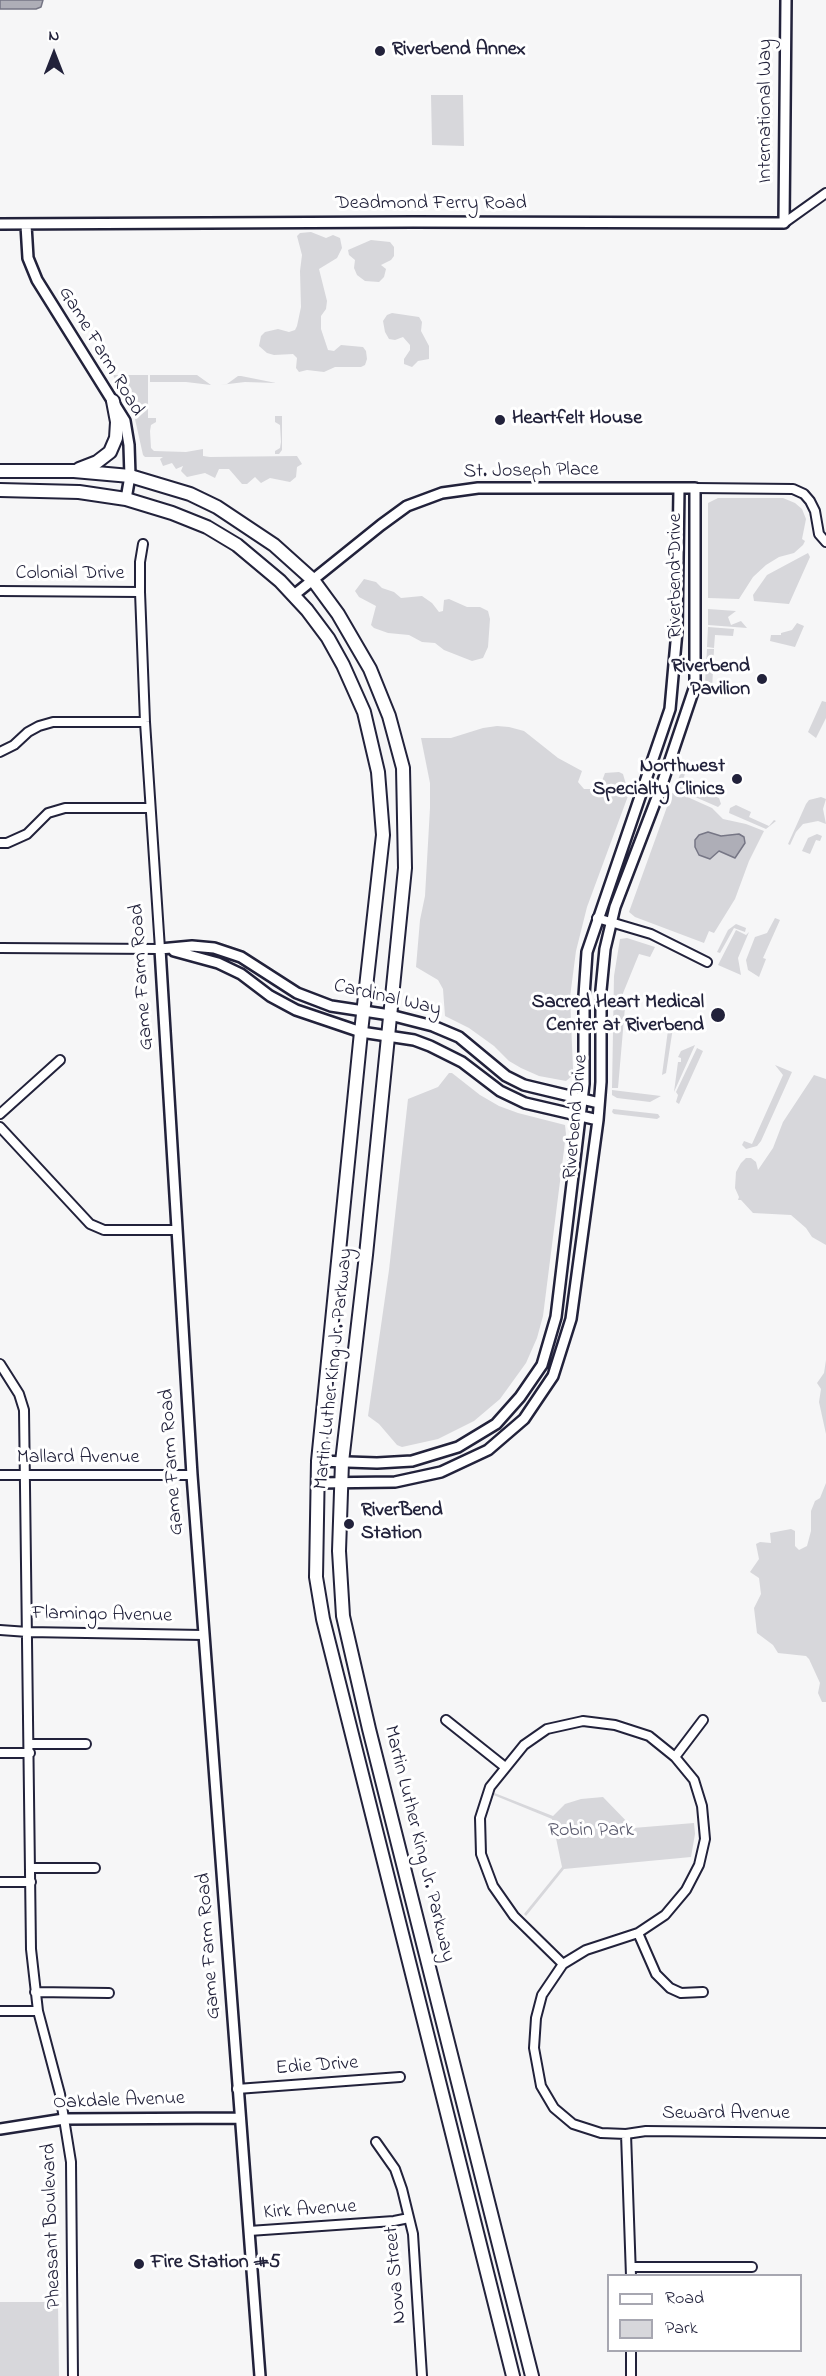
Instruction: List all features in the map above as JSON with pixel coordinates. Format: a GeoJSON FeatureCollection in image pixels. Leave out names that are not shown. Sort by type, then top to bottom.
{"type":"FeatureCollection","features":[{"type":"Feature","properties":{"kind":"main road"},"geometry":{"type":"LineString","coordinates":[[74,471],[97,462],[110,452],[116,438],[117,422],[113,400]]}},
{"type":"Feature","properties":{"kind":"main road","name":"Martin Luther King Jr. Parkway"},"geometry":{"type":"LineString","coordinates":[[0,471],[74,471],[130,476],[190,494],[217,507],[274,545],[314,580],[338,614],[370,669],[389,716],[403,768],[405,868],[365,1265],[342,1462],[339,1551],[344,1616],[369,1729],[532,2376]]}},
{"type":"Feature","properties":{"kind":"main road","name":"Martin Luther King Jr. Parkway"},"geometry":{"type":"LineString","coordinates":[[0,490],[79,492],[126,499],[207,527],[237,545],[294,595],[328,638],[364,712],[378,772],[383,835],[363,1010],[318,1461],[316,1577],[323,1620],[513,2376]]}},
{"type":"Feature","properties":{"kind":"street","name":"International Way"},"geometry":{"type":"LineString","coordinates":[[784,223],[786,0]]}},
{"type":"Feature","properties":{"kind":"street"},"geometry":{"type":"LineString","coordinates":[[784,223],[826,193]]}},
{"type":"Feature","properties":{"kind":"street","name":"Deadmond Ferry Road"},"geometry":{"type":"LineString","coordinates":[[0,224],[784,223]]}},
{"type":"Feature","properties":{"kind":"street","name":"Game Farm Road"},"geometry":{"type":"LineString","coordinates":[[26,225],[28,258],[37,280],[86,361],[113,400],[124,422],[129,446],[130,476],[126,499]]}},
{"type":"Feature","properties":{"kind":"street","name":"St. Joseph Place"},"geometry":{"type":"LineString","coordinates":[[294,595],[407,506],[442,493],[478,488],[695,488]]}},
{"type":"Feature","properties":{"kind":"street","name":"Riverbend Drive"},"geometry":{"type":"LineString","coordinates":[[318,1461],[412,1461],[458,1447],[496,1424],[520,1397],[542,1365],[556,1317],[582,1100],[587,952],[670,709],[677,631],[679,488]]}},
{"type":"Feature","properties":{"kind":"street"},"geometry":{"type":"LineString","coordinates":[[695,488],[793,489],[804,494],[814,511],[819,534],[826,542]]}},
{"type":"Feature","properties":{"kind":"street","name":"Riverbend Drive"},"geometry":{"type":"LineString","coordinates":[[317,1483],[395,1482],[441,1472],[488,1450],[524,1419],[553,1376],[571,1319],[598,1120],[601,990],[605,949],[615,907],[661,787],[694,686],[695,488]]}},
{"type":"Feature","properties":{"kind":"street","name":"Game Farm Road"},"geometry":{"type":"LineString","coordinates":[[143,544],[140,562],[140,592],[145,722],[176,1230],[203,1635],[260,2376]]}},
{"type":"Feature","properties":{"kind":"street","name":"Colonial Drive"},"geometry":{"type":"LineString","coordinates":[[0,591],[140,592]]}},
{"type":"Feature","properties":{"kind":"street"},"geometry":{"type":"LineString","coordinates":[[0,752],[14,746],[28,732],[53,722],[145,722]]}},
{"type":"Feature","properties":{"kind":"street"},"geometry":{"type":"LineString","coordinates":[[0,843],[7,843],[27,834],[48,813],[65,808],[150,808]]}},
{"type":"Feature","properties":{"kind":"street"},"geometry":{"type":"LineString","coordinates":[[597,918],[651,934],[708,962]]}},
{"type":"Feature","properties":{"kind":"street","name":"Cardinal Way"},"geometry":{"type":"LineString","coordinates":[[0,948],[160,949],[192,946],[214,948],[241,957],[297,993],[331,1006],[390,1015],[433,1026],[459,1037],[506,1076],[524,1085],[599,1103]]}},
{"type":"Feature","properties":{"kind":"street","name":"Cardinal Way"},"geometry":{"type":"LineString","coordinates":[[160,949],[192,954],[218,963],[241,974],[270,996],[296,1010],[361,1032],[414,1040],[462,1062],[500,1091],[525,1103],[598,1120]]}},
{"type":"Feature","properties":{"kind":"street"},"geometry":{"type":"LineString","coordinates":[[0,1114],[60,1060]]}},
{"type":"Feature","properties":{"kind":"street"},"geometry":{"type":"LineString","coordinates":[[0,1127],[90,1224],[104,1230],[176,1230]]}},
{"type":"Feature","properties":{"kind":"street","name":"Pheasant Boulevard"},"geometry":{"type":"LineString","coordinates":[[0,1364],[19,1394],[24,1410],[31,1949],[34,1992],[60,2094],[71,2162],[73,2376]]}},
{"type":"Feature","properties":{"kind":"street","name":"Mallard Avenue"},"geometry":{"type":"LineString","coordinates":[[0,1475],[192,1475]]}},
{"type":"Feature","properties":{"kind":"street","name":"Flamingo Avenue"},"geometry":{"type":"LineString","coordinates":[[0,1630],[203,1635]]}},
{"type":"Feature","properties":{"kind":"street"},"geometry":{"type":"LineString","coordinates":[[446,1720],[505,1767]]}},
{"type":"Feature","properties":{"kind":"street"},"geometry":{"type":"LineString","coordinates":[[675,1757],[703,1720]]}},
{"type":"Feature","properties":{"kind":"street"},"geometry":{"type":"LineString","coordinates":[[583,1721],[615,1725],[649,1736],[675,1757],[694,1780],[702,1806],[705,1839],[699,1865],[686,1890],[665,1915],[638,1933],[586,1950],[563,1964],[514,1916],[493,1886],[481,1854],[480,1818],[490,1787],[524,1745],[547,1729],[583,1721]]}},
{"type":"Feature","properties":{"kind":"street"},"geometry":{"type":"LineString","coordinates":[[30,1744],[86,1744]]}},
{"type":"Feature","properties":{"kind":"street"},"geometry":{"type":"LineString","coordinates":[[0,1753],[30,1753]]}},
{"type":"Feature","properties":{"kind":"street"},"geometry":{"type":"LineString","coordinates":[[31,1868],[95,1868]]}},
{"type":"Feature","properties":{"kind":"street"},"geometry":{"type":"LineString","coordinates":[[0,1882],[31,1882]]}},
{"type":"Feature","properties":{"kind":"street"},"geometry":{"type":"LineString","coordinates":[[638,1933],[656,1974],[670,1988],[681,1993],[703,1992]]}},
{"type":"Feature","properties":{"kind":"street","name":"Seward Avenue"},"geometry":{"type":"LineString","coordinates":[[563,1964],[542,1995],[536,2018],[534,2048],[541,2086],[554,2108],[573,2124],[601,2133],[626,2134],[646,2131],[826,2133]]}},
{"type":"Feature","properties":{"kind":"street"},"geometry":{"type":"LineString","coordinates":[[34,1992],[109,1993]]}},
{"type":"Feature","properties":{"kind":"street"},"geometry":{"type":"LineString","coordinates":[[0,2011],[38,2011]]}},
{"type":"Feature","properties":{"kind":"street","name":"Edie Drive"},"geometry":{"type":"LineString","coordinates":[[237,2089],[400,2077]]}},
{"type":"Feature","properties":{"kind":"street","name":"Oakdale Avenue"},"geometry":{"type":"LineString","coordinates":[[0,2129],[64,2119],[240,2118]]}},
{"type":"Feature","properties":{"kind":"street"},"geometry":{"type":"LineString","coordinates":[[626,2134],[631,2271],[752,2267]]}},
{"type":"Feature","properties":{"kind":"street","name":"Nova Street"},"geometry":{"type":"LineString","coordinates":[[376,2142],[395,2169],[413,2234],[422,2376]]}},
{"type":"Feature","properties":{"kind":"street","name":"Kirk Avenue"},"geometry":{"type":"LineString","coordinates":[[249,2231],[409,2218]]}},
{"type":"Feature","properties":{"kind":"street"},"geometry":{"type":"LineString","coordinates":[[631,2352],[631,2376]]}},
{"type":"Feature","properties":{"kind":"green space"},"geometry":{"type":"Polygon","coordinates":[[[431,95],[463,95],[464,146],[432,145],[431,95]]]}},
{"type":"Feature","properties":{"kind":"green space"},"geometry":{"type":"Polygon","coordinates":[[[311,232],[326,238],[333,235],[340,238],[342,248],[337,258],[319,269],[327,301],[326,309],[321,316],[321,329],[328,350],[334,351],[341,345],[363,347],[367,359],[365,365],[361,367],[335,367],[324,372],[307,370],[299,372],[296,368],[297,358],[293,354],[274,355],[267,353],[259,346],[261,336],[265,332],[278,329],[289,332],[295,330],[297,326],[301,307],[302,255],[297,236],[300,233],[311,232]]]}},
{"type":"Feature","properties":{"kind":"green space"},"geometry":{"type":"Polygon","coordinates":[[[371,240],[390,242],[394,247],[394,256],[381,265],[386,269],[384,277],[379,282],[365,281],[357,275],[354,268],[355,260],[349,255],[348,250],[371,240]]]}},
{"type":"Feature","properties":{"kind":"green space"},"geometry":{"type":"Polygon","coordinates":[[[392,313],[419,317],[422,322],[421,331],[429,346],[429,359],[418,361],[412,367],[404,364],[410,345],[403,337],[395,340],[389,339],[385,332],[383,321],[387,315],[392,313]]]}},
{"type":"Feature","properties":{"kind":"green space"},"geometry":{"type":"Polygon","coordinates":[[[113,375],[148,375],[148,418],[156,418],[150,431],[151,448],[154,451],[186,452],[203,449],[203,456],[210,457],[297,456],[302,464],[297,467],[296,477],[290,482],[270,478],[261,483],[255,477],[247,484],[242,484],[229,469],[219,469],[215,478],[205,473],[187,477],[181,471],[183,466],[176,469],[172,463],[163,466],[160,459],[163,457],[145,457],[135,419],[113,375]]]}},
{"type":"Feature","properties":{"kind":"green space"},"geometry":{"type":"Polygon","coordinates":[[[150,375],[197,375],[211,385],[150,382],[150,375]]]}},
{"type":"Feature","properties":{"kind":"green space"},"geometry":{"type":"Polygon","coordinates":[[[238,376],[276,383],[245,382],[220,385],[227,384],[238,376]]]}},
{"type":"Feature","properties":{"kind":"green space"},"geometry":{"type":"Polygon","coordinates":[[[275,416],[282,416],[282,450],[279,454],[275,454],[275,451],[280,448],[280,425],[275,422],[275,416]]]}},
{"type":"Feature","properties":{"kind":"green space"},"geometry":{"type":"Polygon","coordinates":[[[718,498],[783,498],[802,509],[806,519],[803,545],[794,553],[779,557],[766,565],[753,577],[739,599],[708,598],[708,503],[718,498]]]}},
{"type":"Feature","properties":{"kind":"green space"},"geometry":{"type":"Polygon","coordinates":[[[808,553],[810,557],[789,604],[754,601],[753,595],[767,575],[808,553]]]}},
{"type":"Feature","properties":{"kind":"green space"},"geometry":{"type":"Polygon","coordinates":[[[364,579],[376,582],[382,588],[394,592],[401,598],[422,596],[439,612],[443,611],[444,600],[449,599],[467,607],[480,607],[488,611],[490,619],[488,647],[483,658],[472,661],[444,650],[435,643],[422,642],[409,635],[388,633],[374,628],[371,625],[376,606],[359,597],[355,591],[364,579]]]}},
{"type":"Feature","properties":{"kind":"green space"},"geometry":{"type":"Polygon","coordinates":[[[708,609],[736,611],[728,617],[731,625],[741,621],[747,628],[708,625],[708,609]]]}},
{"type":"Feature","properties":{"kind":"green space"},"geometry":{"type":"Polygon","coordinates":[[[797,623],[804,626],[795,647],[770,641],[771,635],[781,635],[781,633],[792,630],[797,623]]]}},
{"type":"Feature","properties":{"kind":"green space"},"geometry":{"type":"Polygon","coordinates":[[[708,627],[734,629],[733,636],[715,635],[714,648],[707,647],[708,627]]]}},
{"type":"Feature","properties":{"kind":"green space"},"geometry":{"type":"Polygon","coordinates":[[[707,649],[714,649],[712,690],[705,683],[707,649]]]}},
{"type":"Feature","properties":{"kind":"green space"},"geometry":{"type":"Polygon","coordinates":[[[822,701],[826,702],[826,718],[816,738],[808,732],[822,701]]]}},
{"type":"Feature","properties":{"kind":"green space"},"geometry":{"type":"Polygon","coordinates":[[[497,726],[524,731],[558,758],[582,771],[578,782],[584,789],[590,789],[594,783],[602,781],[605,773],[619,772],[623,774],[627,788],[628,796],[587,907],[576,951],[570,997],[573,1069],[572,1076],[566,1081],[539,1076],[521,1068],[469,1028],[445,1016],[443,989],[438,980],[416,967],[420,920],[425,896],[430,808],[430,783],[421,738],[451,738],[497,726]]]}},
{"type":"Feature","properties":{"kind":"green space"},"geometry":{"type":"Polygon","coordinates":[[[685,761],[690,763],[682,781],[719,798],[721,804],[718,807],[686,793],[674,791],[685,761]]]}},
{"type":"Feature","properties":{"kind":"green space"},"geometry":{"type":"Polygon","coordinates":[[[672,793],[683,795],[712,808],[723,819],[764,831],[749,861],[735,899],[714,933],[709,931],[704,943],[635,917],[629,912],[672,793]]]}},
{"type":"Feature","properties":{"kind":"green space"},"geometry":{"type":"Polygon","coordinates":[[[821,797],[826,799],[823,809],[826,824],[818,821],[803,824],[790,845],[788,844],[806,804],[809,800],[821,797]]]}},
{"type":"Feature","properties":{"kind":"green space"},"geometry":{"type":"Polygon","coordinates":[[[736,805],[751,812],[749,817],[769,826],[774,820],[776,821],[766,829],[729,813],[730,808],[736,805]]]}},
{"type":"Feature","properties":{"kind":"green space"},"geometry":{"type":"Polygon","coordinates":[[[817,834],[822,836],[820,841],[816,840],[810,854],[802,851],[808,838],[817,834]]]}},
{"type":"Feature","properties":{"kind":"green space"},"geometry":{"type":"Polygon","coordinates":[[[775,918],[780,920],[763,958],[766,959],[759,977],[748,970],[746,960],[755,937],[767,933],[775,918]]]}},
{"type":"Feature","properties":{"kind":"green space"},"geometry":{"type":"Polygon","coordinates":[[[736,924],[746,928],[745,932],[734,928],[720,953],[717,952],[728,930],[736,924]]]}},
{"type":"Feature","properties":{"kind":"green space"},"geometry":{"type":"Polygon","coordinates":[[[736,930],[746,935],[749,932],[738,958],[741,975],[718,965],[736,930]]]}},
{"type":"Feature","properties":{"kind":"green space"},"geometry":{"type":"Polygon","coordinates":[[[627,938],[655,947],[650,957],[639,954],[619,1003],[625,1007],[618,1088],[612,1088],[614,976],[620,939],[627,938]]]}},
{"type":"Feature","properties":{"kind":"green space"},"geometry":{"type":"Polygon","coordinates":[[[674,1021],[666,1073],[662,1075],[668,1030],[670,1022],[674,1021]]]}},
{"type":"Feature","properties":{"kind":"green space"},"geometry":{"type":"Polygon","coordinates":[[[695,1045],[674,1092],[678,1062],[681,1062],[681,1058],[678,1057],[681,1051],[695,1045]]]}},
{"type":"Feature","properties":{"kind":"green space"},"geometry":{"type":"Polygon","coordinates":[[[697,1048],[703,1051],[679,1104],[676,1102],[678,1095],[676,1092],[697,1048]]]}},
{"type":"Feature","properties":{"kind":"green space"},"geometry":{"type":"Polygon","coordinates":[[[775,1065],[792,1072],[761,1141],[757,1146],[746,1149],[742,1145],[744,1141],[752,1144],[783,1075],[775,1065]]]}},
{"type":"Feature","properties":{"kind":"green space"},"geometry":{"type":"Polygon","coordinates":[[[449,1073],[499,1106],[565,1125],[566,1134],[543,1316],[537,1338],[526,1363],[500,1399],[474,1421],[438,1439],[402,1447],[397,1445],[379,1424],[368,1416],[389,1270],[408,1099],[438,1087],[449,1073]]]}},
{"type":"Feature","properties":{"kind":"green space"},"geometry":{"type":"Polygon","coordinates":[[[814,1075],[826,1079],[826,1245],[812,1237],[806,1228],[791,1215],[753,1213],[741,1200],[738,1200],[735,1188],[736,1172],[741,1163],[746,1158],[751,1158],[756,1162],[758,1170],[773,1148],[783,1122],[814,1075]]]}},
{"type":"Feature","properties":{"kind":"green space"},"geometry":{"type":"Polygon","coordinates":[[[612,1090],[661,1096],[650,1102],[617,1098],[612,1095],[612,1090]]]}},
{"type":"Feature","properties":{"kind":"green space"},"geometry":{"type":"Polygon","coordinates":[[[613,1109],[658,1114],[660,1117],[657,1119],[614,1114],[613,1109]]]}},
{"type":"Feature","properties":{"kind":"green space"},"geometry":{"type":"Polygon","coordinates":[[[826,1360],[826,1434],[819,1402],[821,1389],[817,1383],[824,1373],[826,1360]]]}},
{"type":"Feature","properties":{"kind":"green space"},"geometry":{"type":"Polygon","coordinates":[[[826,1483],[826,1702],[822,1702],[818,1693],[820,1683],[809,1659],[806,1656],[778,1653],[773,1645],[757,1633],[754,1608],[761,1594],[759,1578],[750,1572],[759,1559],[756,1544],[771,1543],[770,1533],[791,1529],[795,1531],[795,1546],[799,1550],[807,1546],[811,1531],[811,1511],[826,1483]]]}},
{"type":"Feature","properties":{"kind":"green space","name":"Robin Park"},"geometry":{"type":"Polygon","coordinates":[[[492,1792],[553,1816],[565,1804],[581,1799],[603,1797],[633,1828],[694,1823],[695,1834],[691,1857],[564,1869],[526,1916],[524,1914],[562,1867],[552,1819],[491,1794],[492,1792]]]}},
{"type":"Feature","properties":{"kind":"green space"},"geometry":{"type":"Polygon","coordinates":[[[0,2302],[58,2302],[59,2376],[0,2376],[0,2302]]]}},
{"type":"Feature","properties":{"kind":"shaded area"},"geometry":{"type":"Polygon","coordinates":[[[0,0],[43,0],[41,7],[36,9],[0,9],[0,0]]]}},
{"type":"Feature","properties":{"kind":"shaded area"},"geometry":{"type":"Polygon","coordinates":[[[708,832],[721,836],[739,834],[744,837],[745,843],[735,858],[719,851],[710,859],[699,855],[695,847],[695,840],[699,835],[708,832]]]}},
{"type":"Feature","properties":{"kind":"place","name":"Riverbend Annex"},"geometry":{"type":"Point","coordinates":[380,51]}},
{"type":"Feature","properties":{"kind":"place","name":"Heartfelt House"},"geometry":{"type":"Point","coordinates":[500,420]}},
{"type":"Feature","properties":{"kind":"place","name":"Riverbend Pavilion"},"geometry":{"type":"Point","coordinates":[762,679]}},
{"type":"Feature","properties":{"kind":"place","name":"Northwest Specialty Clinics"},"geometry":{"type":"Point","coordinates":[737,779]}},
{"type":"Feature","properties":{"kind":"place","name":"Sacred Heart Medical Center at Riverbend"},"geometry":{"type":"Point","coordinates":[718,1015]}},
{"type":"Feature","properties":{"kind":"place","name":"RiverBend Station"},"geometry":{"type":"Point","coordinates":[349,1524]}},
{"type":"Feature","properties":{"kind":"place","name":"Fire Station #5"},"geometry":{"type":"Point","coordinates":[139,2264]}}]}
